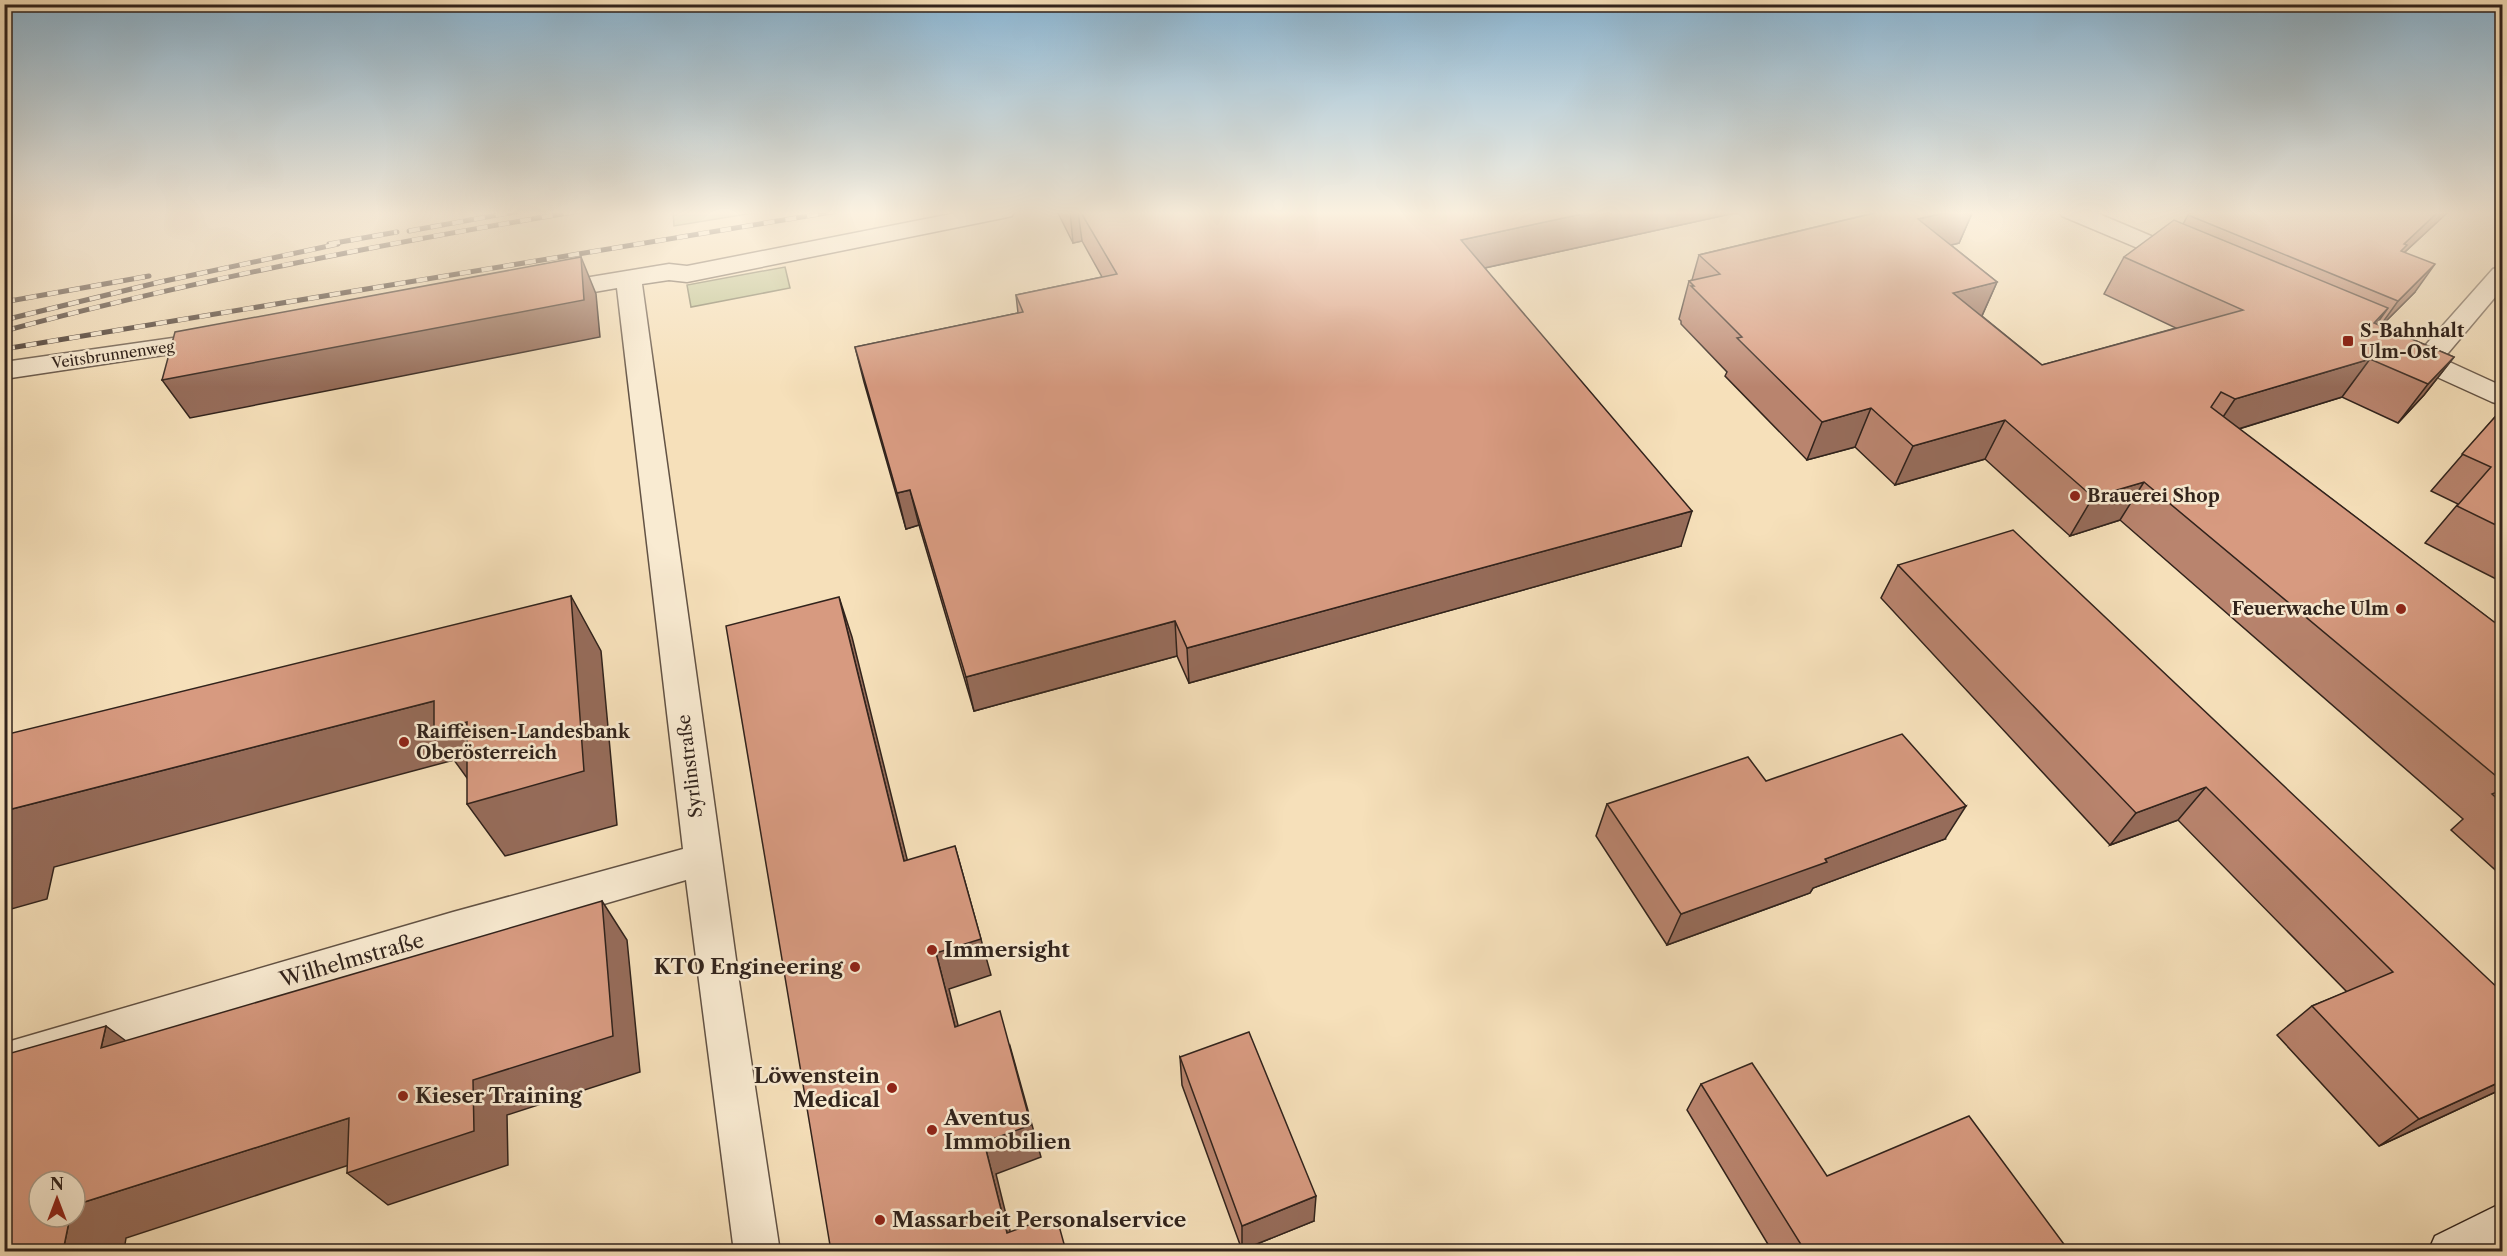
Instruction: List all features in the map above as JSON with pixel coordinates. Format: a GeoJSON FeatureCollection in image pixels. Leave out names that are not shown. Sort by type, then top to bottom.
{"type":"FeatureCollection","features":[{"type":"Feature","properties":{"kind":"street"},"geometry":{"type":"LineString","coordinates":[[525,296],[669,272],[687,274],[709,270]]}},
{"type":"Feature","properties":{"kind":"street"},"geometry":{"type":"LineString","coordinates":[[2426,362],[2502,274]]}},
{"type":"Feature","properties":{"kind":"street","name":"Syrlinstraße"},"geometry":{"type":"LineString","coordinates":[[629,280],[701,860],[757,1251]]}},
{"type":"Feature","properties":{"kind":"street","name":"Veitsbrunnenweg"},"geometry":{"type":"LineString","coordinates":[[4,371],[242,336]]}},
{"type":"Feature","properties":{"kind":"street"},"geometry":{"type":"LineString","coordinates":[[2381,342],[2502,396]]}},
{"type":"Feature","properties":{"kind":"street","name":"Wilhelmstraße"},"geometry":{"type":"LineString","coordinates":[[4,1063],[442,933],[701,860]]}},
{"type":"Feature","properties":{"kind":"street"},"geometry":{"type":"LineString","coordinates":[[2451,1251],[2502,1226]]}},
{"type":"Feature","properties":{"kind":"green space"},"geometry":{"type":"Polygon","coordinates":[[[771,270],[786,270],[790,288],[691,307],[687,285],[771,270]]]}},
{"type":"Feature","properties":{"kind":"building"},"geometry":{"type":"Polygon","coordinates":[[[513,270],[582,270],[584,300],[162,380],[175,332],[513,270]]]}},
{"type":"Feature","properties":{"kind":"building"},"geometry":{"type":"Polygon","coordinates":[[[1114,270],[1486,270],[1692,511],[1187,648],[1175,621],[966,677],[910,490],[897,493],[855,347],[1023,312],[1016,295],[1117,274],[1114,270]]]}},
{"type":"Feature","properties":{"kind":"building"},"geometry":{"type":"Polygon","coordinates":[[[1715,270],[1981,270],[1997,282],[1953,293],[2042,365],[2243,310],[2152,270],[2295,270],[2388,308],[2374,323],[2454,357],[2428,384],[2370,359],[2235,399],[2221,392],[2211,407],[2502,628],[2502,781],[2144,482],[2093,497],[2005,420],[1913,446],[1871,408],[1822,422],[1737,338],[1742,337],[1691,286],[1694,286],[1689,281],[1720,274],[1715,270]]]}},
{"type":"Feature","properties":{"kind":"building"},"geometry":{"type":"Polygon","coordinates":[[[2321,270],[2429,270],[2398,301],[2321,270]]]}},
{"type":"Feature","properties":{"kind":"building"},"geometry":{"type":"Polygon","coordinates":[[[2502,409],[2502,528],[2457,506],[2491,467],[2462,454],[2502,409]]]}},
{"type":"Feature","properties":{"kind":"building"},"geometry":{"type":"Polygon","coordinates":[[[2013,530],[2502,992],[2502,1081],[2419,1119],[2312,1006],[2393,972],[2206,787],[2136,813],[1898,565],[2013,530]]]}},
{"type":"Feature","properties":{"kind":"building"},"geometry":{"type":"Polygon","coordinates":[[[571,596],[584,771],[467,804],[467,722],[434,731],[434,701],[4,811],[4,735],[571,596]]]}},
{"type":"Feature","properties":{"kind":"building"},"geometry":{"type":"Polygon","coordinates":[[[839,597],[904,861],[955,846],[981,939],[936,953],[955,1027],[1000,1011],[1031,1125],[984,1142],[1007,1233],[1056,1215],[1066,1251],[831,1251],[726,626],[839,597]]]}},
{"type":"Feature","properties":{"kind":"building"},"geometry":{"type":"Polygon","coordinates":[[[1902,734],[1966,806],[1825,859],[1827,862],[1681,914],[1607,804],[1748,757],[1766,781],[1902,734]]]}},
{"type":"Feature","properties":{"kind":"building"},"geometry":{"type":"Polygon","coordinates":[[[2502,790],[2502,803],[2492,794],[2502,790]]]}},
{"type":"Feature","properties":{"kind":"building"},"geometry":{"type":"Polygon","coordinates":[[[602,901],[613,1036],[473,1080],[474,1131],[347,1173],[349,1118],[87,1201],[87,1169],[27,1169],[27,1229],[68,1229],[63,1251],[4,1251],[4,1055],[106,1026],[101,1048],[602,901]]]}},
{"type":"Feature","properties":{"kind":"building"},"geometry":{"type":"Polygon","coordinates":[[[1249,1032],[1316,1196],[1242,1226],[1180,1057],[1249,1032]]]}},
{"type":"Feature","properties":{"kind":"building"},"geometry":{"type":"Polygon","coordinates":[[[1752,1063],[1827,1176],[1969,1116],[2069,1251],[1805,1251],[1701,1084],[1752,1063]]]}},
{"type":"Feature","properties":{"kind":"railway"},"geometry":{"type":"LineString","coordinates":[[4,320],[218,270]]}},
{"type":"Feature","properties":{"kind":"railway"},"geometry":{"type":"LineString","coordinates":[[4,331],[147,295],[263,270]]}},
{"type":"Feature","properties":{"kind":"railway"},"geometry":{"type":"LineString","coordinates":[[4,349],[484,270]]}},
{"type":"Feature","properties":{"kind":"railway"},"geometry":{"type":"LineString","coordinates":[[4,302],[149,276]]}},
{"type":"Feature","properties":{"kind":"place","name":"S-Bahnhalt Ulm-Ost"},"geometry":{"type":"Point","coordinates":[2348,341]}},
{"type":"Feature","properties":{"kind":"place","name":"Brauerei Shop"},"geometry":{"type":"Point","coordinates":[2075,496]}},
{"type":"Feature","properties":{"kind":"place","name":"Feuerwache Ulm"},"geometry":{"type":"Point","coordinates":[2401,609]}},
{"type":"Feature","properties":{"kind":"place","name":"Raiffeisen-Landesbank Oberösterreich"},"geometry":{"type":"Point","coordinates":[404,742]}},
{"type":"Feature","properties":{"kind":"place","name":"Immersight"},"geometry":{"type":"Point","coordinates":[932,950]}},
{"type":"Feature","properties":{"kind":"place","name":"KTO Engineering"},"geometry":{"type":"Point","coordinates":[855,967]}},
{"type":"Feature","properties":{"kind":"place","name":"Löwenstein Medical"},"geometry":{"type":"Point","coordinates":[892,1088]}},
{"type":"Feature","properties":{"kind":"place","name":"Kieser Training"},"geometry":{"type":"Point","coordinates":[403,1096]}},
{"type":"Feature","properties":{"kind":"place","name":"Aventus Immobilien"},"geometry":{"type":"Point","coordinates":[932,1130]}},
{"type":"Feature","properties":{"kind":"place","name":"Massarbeit Personalservice"},"geometry":{"type":"Point","coordinates":[880,1220]}}]}
